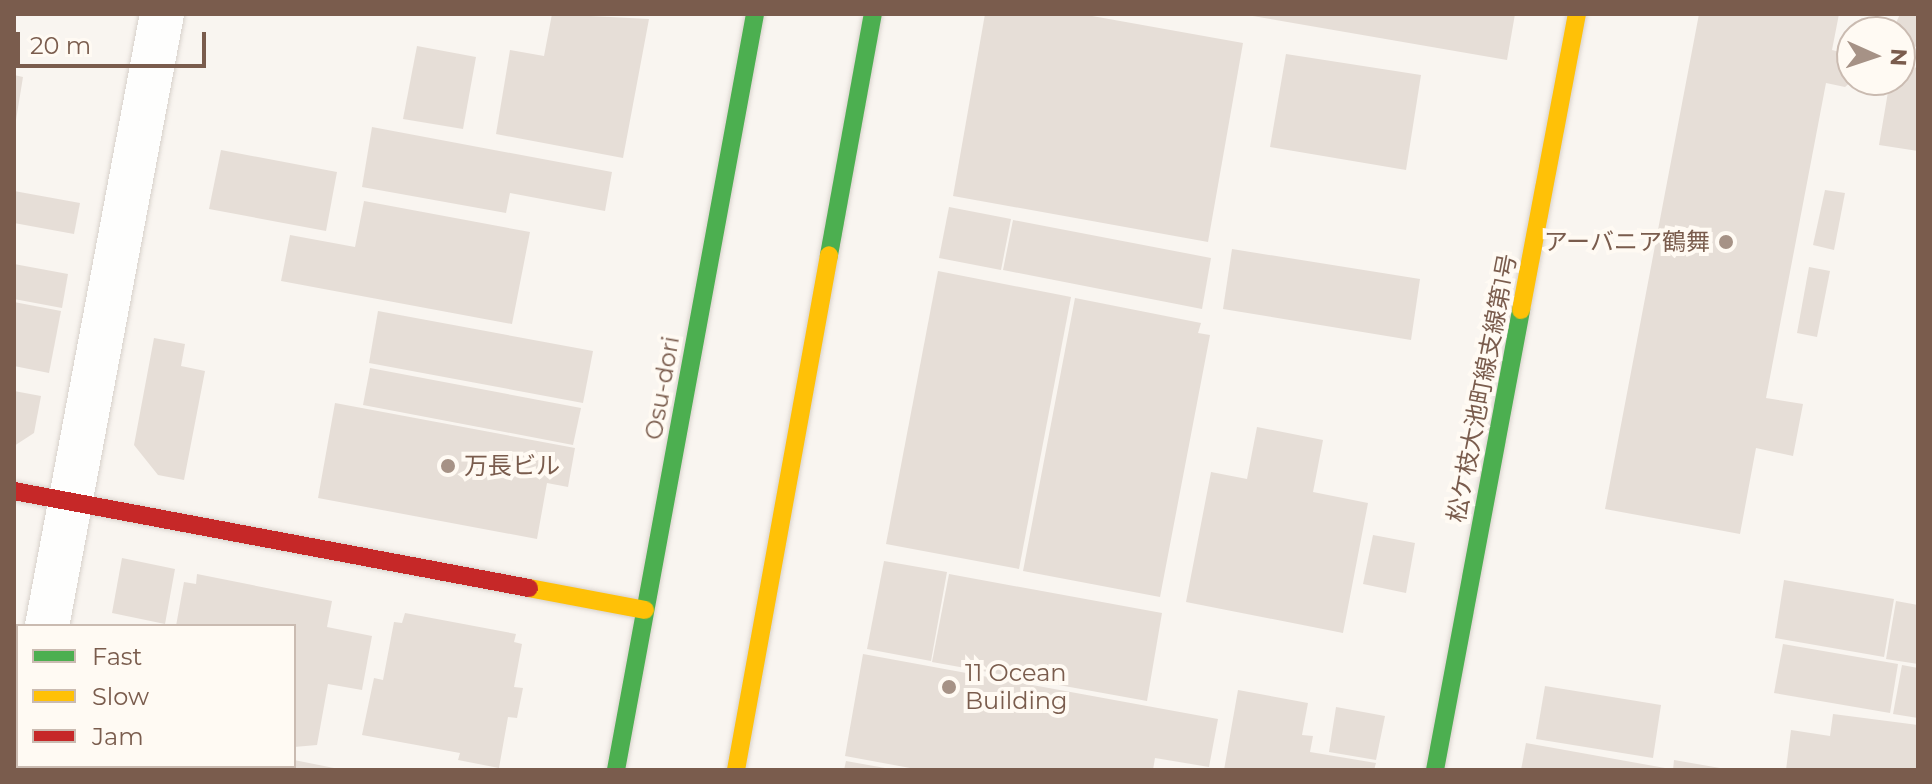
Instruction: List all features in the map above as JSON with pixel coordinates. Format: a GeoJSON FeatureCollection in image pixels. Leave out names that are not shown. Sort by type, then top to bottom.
{"type":"FeatureCollection","features":[{"type":"Feature","properties":{"kind":"street"},"geometry":{"type":"LineString","coordinates":[[47,624],[162,14]]}},
{"type":"Feature","properties":{"kind":"street","name":"Osu-dori"},"geometry":{"type":"LineString","coordinates":[[616,770],[755,14]]}},
{"type":"Feature","properties":{"kind":"street"},"geometry":{"type":"LineString","coordinates":[[736,770],[873,14]]}},
{"type":"Feature","properties":{"kind":"street","name":"松ケ枝大池町線支線第1号"},"geometry":{"type":"LineString","coordinates":[[1435,770],[1577,14]]}},
{"type":"Feature","properties":{"kind":"street"},"geometry":{"type":"LineString","coordinates":[[14,491],[645,610]]}},
{"type":"Feature","properties":{"kind":"building"},"geometry":{"type":"Polygon","coordinates":[[[552,14],[649,19],[623,158],[496,134],[510,50],[544,56],[552,14]]]}},
{"type":"Feature","properties":{"kind":"building"},"geometry":{"type":"Polygon","coordinates":[[[985,14],[1081,14],[1243,43],[1208,242],[953,196],[985,14]]]}},
{"type":"Feature","properties":{"kind":"building"},"geometry":{"type":"Polygon","coordinates":[[[1241,14],[1515,14],[1507,60],[1241,14]]]}},
{"type":"Feature","properties":{"kind":"building","name":"アーバニア鶴舞"},"geometry":{"type":"Polygon","coordinates":[[[1699,14],[1839,14],[1836,16],[1832,50],[1836,51],[1836,85],[1826,83],[1766,398],[1803,404],[1793,456],[1756,448],[1740,534],[1605,509],[1699,14]]]}},
{"type":"Feature","properties":{"kind":"building"},"geometry":{"type":"Polygon","coordinates":[[[1918,14],[1916,47],[1916,16],[1899,16],[1918,14]]]}},
{"type":"Feature","properties":{"kind":"building"},"geometry":{"type":"Polygon","coordinates":[[[417,46],[476,57],[463,129],[403,119],[417,46]]]}},
{"type":"Feature","properties":{"kind":"building"},"geometry":{"type":"Polygon","coordinates":[[[1286,54],[1421,75],[1406,170],[1270,147],[1286,54]]]}},
{"type":"Feature","properties":{"kind":"building"},"geometry":{"type":"Polygon","coordinates":[[[1918,68],[1918,151],[1879,145],[1887,96],[1916,96],[1918,68]]]}},
{"type":"Feature","properties":{"kind":"building"},"geometry":{"type":"Polygon","coordinates":[[[14,75],[23,77],[16,120],[14,120],[14,75]]]}},
{"type":"Feature","properties":{"kind":"building"},"geometry":{"type":"Polygon","coordinates":[[[372,127],[612,172],[605,211],[510,193],[506,213],[362,187],[372,127]]]}},
{"type":"Feature","properties":{"kind":"building"},"geometry":{"type":"Polygon","coordinates":[[[221,150],[337,172],[326,231],[209,209],[221,150]]]}},
{"type":"Feature","properties":{"kind":"building"},"geometry":{"type":"Polygon","coordinates":[[[1825,190],[1845,193],[1834,250],[1813,245],[1825,190]]]}},
{"type":"Feature","properties":{"kind":"building"},"geometry":{"type":"Polygon","coordinates":[[[14,191],[80,203],[74,234],[14,223],[14,191]]]}},
{"type":"Feature","properties":{"kind":"building"},"geometry":{"type":"Polygon","coordinates":[[[364,201],[530,232],[512,324],[281,281],[290,235],[355,247],[364,201]]]}},
{"type":"Feature","properties":{"kind":"building"},"geometry":{"type":"Polygon","coordinates":[[[949,207],[1011,219],[1001,270],[939,258],[949,207]]]}},
{"type":"Feature","properties":{"kind":"building"},"geometry":{"type":"Polygon","coordinates":[[[1013,220],[1211,258],[1202,309],[1003,270],[1013,220]]]}},
{"type":"Feature","properties":{"kind":"building"},"geometry":{"type":"Polygon","coordinates":[[[1232,249],[1420,279],[1411,340],[1223,309],[1232,249]]]}},
{"type":"Feature","properties":{"kind":"building"},"geometry":{"type":"Polygon","coordinates":[[[14,264],[68,274],[62,308],[14,299],[14,264]]]}},
{"type":"Feature","properties":{"kind":"building"},"geometry":{"type":"Polygon","coordinates":[[[1809,267],[1830,271],[1817,337],[1797,333],[1809,267]]]}},
{"type":"Feature","properties":{"kind":"building"},"geometry":{"type":"Polygon","coordinates":[[[938,271],[1071,297],[1019,569],[886,544],[938,271]]]}},
{"type":"Feature","properties":{"kind":"building"},"geometry":{"type":"Polygon","coordinates":[[[1075,298],[1201,323],[1198,333],[1210,335],[1160,597],[1023,571],[1075,298]]]}},
{"type":"Feature","properties":{"kind":"building"},"geometry":{"type":"Polygon","coordinates":[[[14,302],[61,311],[49,373],[14,366],[14,302]]]}},
{"type":"Feature","properties":{"kind":"building"},"geometry":{"type":"Polygon","coordinates":[[[378,311],[593,351],[583,403],[369,363],[378,311]]]}},
{"type":"Feature","properties":{"kind":"building"},"geometry":{"type":"Polygon","coordinates":[[[154,338],[185,344],[181,366],[205,371],[184,480],[158,475],[134,445],[154,338]]]}},
{"type":"Feature","properties":{"kind":"building"},"geometry":{"type":"Polygon","coordinates":[[[370,368],[581,408],[573,445],[363,405],[370,368]]]}},
{"type":"Feature","properties":{"kind":"building"},"geometry":{"type":"Polygon","coordinates":[[[14,391],[41,396],[34,433],[14,446],[14,391]]]}},
{"type":"Feature","properties":{"kind":"building","name":"万長ビル"},"geometry":{"type":"Polygon","coordinates":[[[335,403],[575,448],[568,487],[547,483],[537,539],[318,498],[335,403]]]}},
{"type":"Feature","properties":{"kind":"building"},"geometry":{"type":"Polygon","coordinates":[[[1257,427],[1323,440],[1313,492],[1368,503],[1343,633],[1186,602],[1211,472],[1247,479],[1257,427]]]}},
{"type":"Feature","properties":{"kind":"building"},"geometry":{"type":"Polygon","coordinates":[[[1373,535],[1415,543],[1406,593],[1363,584],[1373,535]]]}},
{"type":"Feature","properties":{"kind":"building"},"geometry":{"type":"Polygon","coordinates":[[[122,558],[175,569],[165,624],[112,613],[122,558]]]}},
{"type":"Feature","properties":{"kind":"building"},"geometry":{"type":"Polygon","coordinates":[[[884,561],[947,572],[931,661],[867,649],[884,561]]]}},
{"type":"Feature","properties":{"kind":"building"},"geometry":{"type":"Polygon","coordinates":[[[197,574],[332,601],[327,627],[372,636],[362,690],[328,684],[317,745],[296,747],[296,624],[176,624],[184,582],[196,584],[197,574]]]}},
{"type":"Feature","properties":{"kind":"building"},"geometry":{"type":"Polygon","coordinates":[[[949,574],[1162,613],[1147,701],[932,662],[949,574]]]}},
{"type":"Feature","properties":{"kind":"building"},"geometry":{"type":"Polygon","coordinates":[[[1784,580],[1894,599],[1884,657],[1775,638],[1784,580]]]}},
{"type":"Feature","properties":{"kind":"building"},"geometry":{"type":"Polygon","coordinates":[[[1896,601],[1918,605],[1918,664],[1886,659],[1896,601]]]}},
{"type":"Feature","properties":{"kind":"building"},"geometry":{"type":"Polygon","coordinates":[[[405,613],[516,634],[514,642],[522,644],[514,687],[523,688],[517,718],[508,717],[499,768],[458,760],[460,753],[362,735],[374,678],[383,680],[394,622],[402,623],[405,613]]]}},
{"type":"Feature","properties":{"kind":"building"},"geometry":{"type":"Polygon","coordinates":[[[1783,644],[1898,664],[1890,713],[1774,693],[1783,644]]]}},
{"type":"Feature","properties":{"kind":"building","name":"11 Ocean Building"},"geometry":{"type":"Polygon","coordinates":[[[863,654],[1218,719],[1209,767],[1155,758],[1153,770],[921,770],[845,756],[863,654]]]}},
{"type":"Feature","properties":{"kind":"building"},"geometry":{"type":"Polygon","coordinates":[[[1902,665],[1918,668],[1918,718],[1893,714],[1902,665]]]}},
{"type":"Feature","properties":{"kind":"building"},"geometry":{"type":"Polygon","coordinates":[[[1545,686],[1661,705],[1653,758],[1536,739],[1545,686]]]}},
{"type":"Feature","properties":{"kind":"building"},"geometry":{"type":"Polygon","coordinates":[[[1238,690],[1308,703],[1302,735],[1313,736],[1310,752],[1376,763],[1374,770],[1224,770],[1238,690]]]}},
{"type":"Feature","properties":{"kind":"building"},"geometry":{"type":"Polygon","coordinates":[[[1336,707],[1385,716],[1376,760],[1329,752],[1336,707]]]}},
{"type":"Feature","properties":{"kind":"building"},"geometry":{"type":"Polygon","coordinates":[[[1833,714],[1918,725],[1918,770],[1786,770],[1791,730],[1830,736],[1833,714]]]}},
{"type":"Feature","properties":{"kind":"building"},"geometry":{"type":"Polygon","coordinates":[[[1526,743],[1665,768],[1665,770],[1521,770],[1526,743]]]}},
{"type":"Feature","properties":{"kind":"building"},"geometry":{"type":"Polygon","coordinates":[[[296,760],[339,769],[339,770],[255,770],[296,768],[296,760]]]}},
{"type":"Feature","properties":{"kind":"building"},"geometry":{"type":"Polygon","coordinates":[[[1674,760],[1720,768],[1720,770],[1673,770],[1674,760]]]}},
{"type":"Feature","properties":{"kind":"building"},"geometry":{"type":"Polygon","coordinates":[[[846,761],[885,768],[885,770],[844,770],[846,761]]]}},
{"type":"Feature","properties":{"kind":"building"},"geometry":{"type":"Polygon","coordinates":[[[63,768],[146,768],[63,770],[63,768]]]}},
{"type":"Feature","properties":{"kind":"traffic: fast"},"geometry":{"type":"LineString","coordinates":[[616,770],[755,14]]}},
{"type":"Feature","properties":{"kind":"traffic: fast"},"geometry":{"type":"LineString","coordinates":[[829,255],[873,14]]}},
{"type":"Feature","properties":{"kind":"traffic: fast"},"geometry":{"type":"LineString","coordinates":[[1435,770],[1521,310]]}},
{"type":"Feature","properties":{"kind":"traffic: slow"},"geometry":{"type":"LineString","coordinates":[[1521,310],[1577,14]]}},
{"type":"Feature","properties":{"kind":"traffic: slow"},"geometry":{"type":"LineString","coordinates":[[736,770],[829,255]]}},
{"type":"Feature","properties":{"kind":"traffic: slow"},"geometry":{"type":"LineString","coordinates":[[529,588],[645,610]]}},
{"type":"Feature","properties":{"kind":"traffic: jam"},"geometry":{"type":"LineString","coordinates":[[14,491],[529,588]]}},
{"type":"Feature","properties":{"kind":"place","name":"アーバニア鶴舞"},"geometry":{"type":"Point","coordinates":[1726,242]}},
{"type":"Feature","properties":{"kind":"place","name":"万長ビル"},"geometry":{"type":"Point","coordinates":[448,466]}},
{"type":"Feature","properties":{"kind":"place","name":"11 Ocean Building"},"geometry":{"type":"Point","coordinates":[949,687]}}]}
